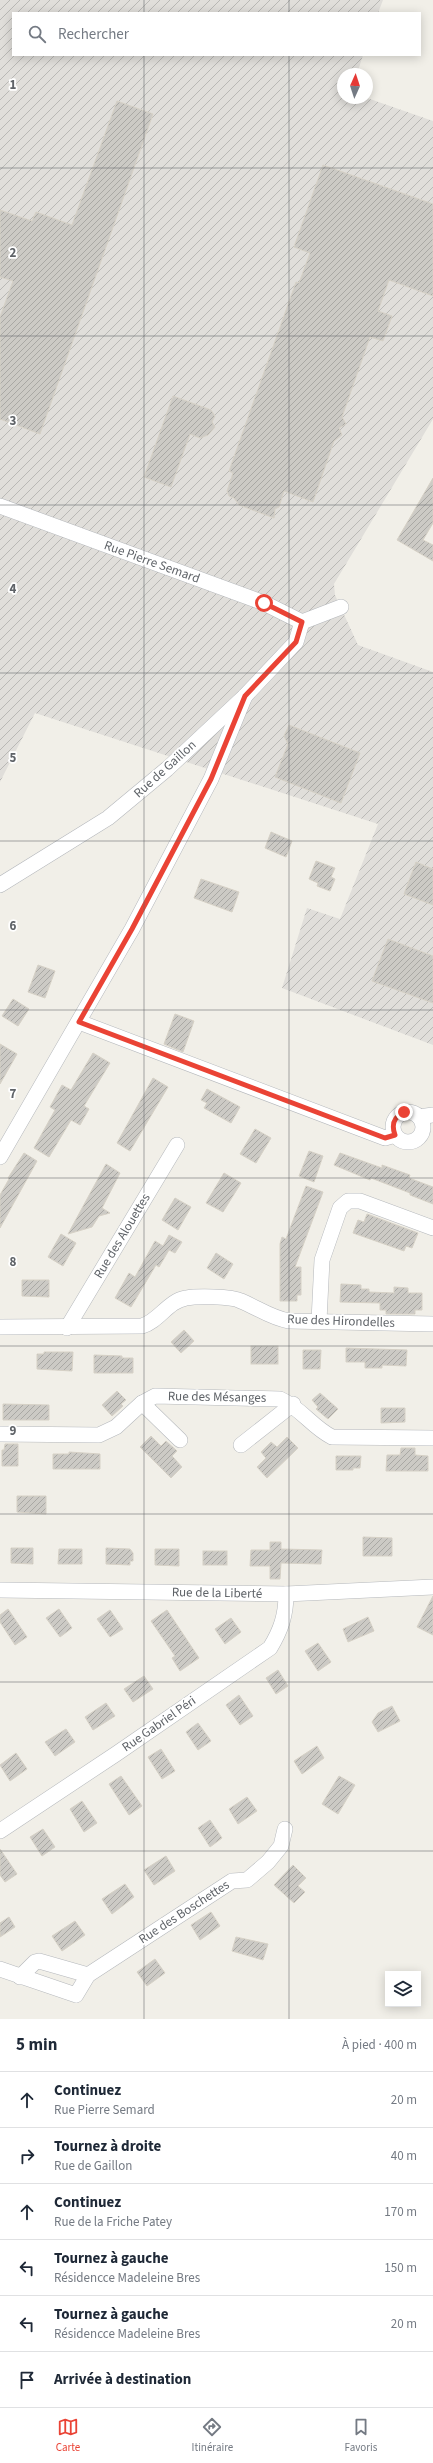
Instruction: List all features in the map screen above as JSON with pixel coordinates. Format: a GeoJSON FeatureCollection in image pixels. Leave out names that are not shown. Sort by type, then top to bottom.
{"type":"FeatureCollection","features":[{"type":"Feature","properties":{"kind":"street","name":"Rue Pierre Semard"},"geometry":{"type":"LineString","coordinates":[[0,506],[264,603],[302,622]]}},
{"type":"Feature","properties":{"kind":"street"},"geometry":{"type":"LineString","coordinates":[[302,622],[341,607]]}},
{"type":"Feature","properties":{"kind":"street","name":"Rue de Gaillon"},"geometry":{"type":"LineString","coordinates":[[0,885],[108,818],[167,769],[245,696],[296,642],[302,622]]}},
{"type":"Feature","properties":{"kind":"street"},"geometry":{"type":"LineString","coordinates":[[0,1157],[132,929],[211,779],[245,696]]}},
{"type":"Feature","properties":{"kind":"street"},"geometry":{"type":"LineString","coordinates":[[79,1022],[385,1138],[395,1135]]}},
{"type":"Feature","properties":{"kind":"street"},"geometry":{"type":"LineString","coordinates":[[410,1112],[426,1116],[423,1128],[418,1138],[406,1142],[395,1135],[393,1123],[399,1114],[410,1112]]}},
{"type":"Feature","properties":{"kind":"street","name":"Rue des Alouettes"},"geometry":{"type":"LineString","coordinates":[[68,1328],[177,1145]]}},
{"type":"Feature","properties":{"kind":"street"},"geometry":{"type":"LineString","coordinates":[[319,1321],[322,1260],[340,1208],[348,1202],[360,1201],[433,1228]]}},
{"type":"Feature","properties":{"kind":"street","name":"Rue des Hirondelles"},"geometry":{"type":"LineString","coordinates":[[0,1327],[68,1328],[142,1326],[154,1320],[176,1302],[186,1298],[236,1299],[274,1318],[319,1321],[433,1324]]}},
{"type":"Feature","properties":{"kind":"street","name":"Rue des Mésanges"},"geometry":{"type":"LineString","coordinates":[[0,1434],[99,1435],[116,1427],[142,1403],[155,1396],[280,1399],[293,1404],[319,1430],[332,1437],[433,1438]]}},
{"type":"Feature","properties":{"kind":"street","name":"Rue des Mésanges"},"geometry":{"type":"LineString","coordinates":[[142,1403],[180,1440]]}},
{"type":"Feature","properties":{"kind":"street","name":"Rue des Mésanges"},"geometry":{"type":"LineString","coordinates":[[241,1445],[293,1404]]}},
{"type":"Feature","properties":{"kind":"street","name":"Rue de la Liberté"},"geometry":{"type":"LineString","coordinates":[[0,1590],[286,1594],[433,1587]]}},
{"type":"Feature","properties":{"kind":"street","name":"Rue Gabriel Péri"},"geometry":{"type":"LineString","coordinates":[[0,1831],[116,1754],[270,1648],[281,1630],[286,1611],[286,1594]]}},
{"type":"Feature","properties":{"kind":"street","name":"Rue des Boschettes"},"geometry":{"type":"LineString","coordinates":[[20,1977],[76,1995],[88,1974],[232,1881],[247,1880],[268,1862],[281,1846],[285,1829]]}},
{"type":"Feature","properties":{"kind":"street"},"geometry":{"type":"LineString","coordinates":[[0,1969],[20,1977],[35,1962],[39,1961],[88,1974]]}},
{"type":"Feature","properties":{"kind":"shaded area"},"geometry":{"type":"Polygon","coordinates":[[[0,0],[383,0],[378,12],[12,12],[12,56],[363,56],[359,68],[337,68],[337,104],[373,104],[373,100],[433,121],[433,419],[334,584],[335,595],[358,645],[433,672],[433,1045],[282,988],[307,908],[340,919],[378,824],[35,713],[0,782],[0,0]]]}},
{"type":"Feature","properties":{"kind":"building"},"geometry":{"type":"Polygon","coordinates":[[[117,101],[153,114],[40,434],[0,419],[0,317],[13,281],[0,277],[0,210],[32,221],[36,212],[72,225],[117,101]]]}},
{"type":"Feature","properties":{"kind":"building"},"geometry":{"type":"Polygon","coordinates":[[[323,165],[433,204],[433,296],[389,280],[378,311],[392,316],[383,341],[370,337],[342,417],[346,424],[339,428],[342,435],[334,441],[313,502],[284,491],[279,507],[275,509],[274,518],[239,505],[234,498],[229,496],[227,491],[233,473],[229,471],[296,282],[299,283],[310,253],[294,247],[323,165]]]}},
{"type":"Feature","properties":{"kind":"building"},"geometry":{"type":"Polygon","coordinates":[[[173,396],[211,410],[215,416],[212,422],[215,427],[208,435],[200,438],[190,434],[171,487],[144,477],[173,396]]]}},
{"type":"Feature","properties":{"kind":"building"},"geometry":{"type":"Polygon","coordinates":[[[433,478],[433,523],[423,540],[433,545],[433,561],[397,540],[433,478]]]}},
{"type":"Feature","properties":{"kind":"building"},"geometry":{"type":"Polygon","coordinates":[[[289,725],[360,753],[341,803],[275,777],[288,744],[284,736],[289,725]]]}},
{"type":"Feature","properties":{"kind":"building"},"geometry":{"type":"Polygon","coordinates":[[[271,832],[292,841],[286,857],[265,848],[271,832]]]}},
{"type":"Feature","properties":{"kind":"building"},"geometry":{"type":"Polygon","coordinates":[[[316,861],[335,868],[331,877],[335,879],[330,891],[317,886],[318,883],[309,879],[316,861]]]}},
{"type":"Feature","properties":{"kind":"building"},"geometry":{"type":"Polygon","coordinates":[[[416,862],[433,869],[433,905],[404,894],[416,862]]]}},
{"type":"Feature","properties":{"kind":"building"},"geometry":{"type":"Polygon","coordinates":[[[201,879],[239,892],[232,912],[194,898],[201,879]]]}},
{"type":"Feature","properties":{"kind":"building"},"geometry":{"type":"Polygon","coordinates":[[[388,939],[433,956],[433,1003],[372,981],[388,939]]]}},
{"type":"Feature","properties":{"kind":"building"},"geometry":{"type":"Polygon","coordinates":[[[38,965],[55,971],[45,998],[28,992],[38,965]]]}},
{"type":"Feature","properties":{"kind":"building"},"geometry":{"type":"Polygon","coordinates":[[[13,999],[29,1009],[18,1026],[2,1016],[13,999]]]}},
{"type":"Feature","properties":{"kind":"building"},"geometry":{"type":"Polygon","coordinates":[[[175,1014],[194,1021],[183,1052],[164,1044],[175,1014]]]}},
{"type":"Feature","properties":{"kind":"building"},"geometry":{"type":"Polygon","coordinates":[[[0,1044],[17,1054],[0,1084],[0,1044]]]}},
{"type":"Feature","properties":{"kind":"building"},"geometry":{"type":"Polygon","coordinates":[[[93,1053],[110,1063],[84,1106],[89,1109],[80,1125],[71,1120],[49,1157],[34,1148],[55,1110],[50,1107],[62,1085],[71,1090],[93,1053]]]}},
{"type":"Feature","properties":{"kind":"building"},"geometry":{"type":"Polygon","coordinates":[[[153,1078],[168,1087],[130,1151],[117,1143],[153,1078]]]}},
{"type":"Feature","properties":{"kind":"building"},"geometry":{"type":"Polygon","coordinates":[[[207,1089],[240,1107],[231,1123],[204,1108],[207,1103],[201,1100],[207,1089]]]}},
{"type":"Feature","properties":{"kind":"building"},"geometry":{"type":"Polygon","coordinates":[[[255,1129],[271,1138],[256,1163],[240,1154],[255,1129]]]}},
{"type":"Feature","properties":{"kind":"building"},"geometry":{"type":"Polygon","coordinates":[[[309,1151],[323,1156],[314,1182],[299,1176],[309,1151]]]}},
{"type":"Feature","properties":{"kind":"building"},"geometry":{"type":"Polygon","coordinates":[[[24,1153],[37,1161],[0,1228],[0,1195],[9,1179],[8,1178],[24,1153]]]}},
{"type":"Feature","properties":{"kind":"building"},"geometry":{"type":"Polygon","coordinates":[[[340,1153],[382,1168],[382,1165],[410,1175],[409,1178],[433,1187],[433,1204],[410,1195],[410,1193],[371,1178],[370,1180],[334,1165],[340,1153]]]}},
{"type":"Feature","properties":{"kind":"building"},"geometry":{"type":"Polygon","coordinates":[[[106,1164],[120,1173],[102,1208],[110,1213],[99,1216],[92,1227],[68,1234],[106,1164]]]}},
{"type":"Feature","properties":{"kind":"building"},"geometry":{"type":"Polygon","coordinates":[[[224,1173],[241,1183],[223,1212],[206,1203],[224,1173]]]}},
{"type":"Feature","properties":{"kind":"building"},"geometry":{"type":"Polygon","coordinates":[[[306,1186],[323,1192],[295,1267],[301,1267],[301,1295],[297,1295],[297,1301],[280,1301],[280,1244],[282,1237],[286,1239],[306,1186]]]}},
{"type":"Feature","properties":{"kind":"building"},"geometry":{"type":"Polygon","coordinates":[[[175,1198],[191,1207],[178,1230],[162,1220],[175,1198]]]}},
{"type":"Feature","properties":{"kind":"building"},"geometry":{"type":"Polygon","coordinates":[[[367,1214],[418,1233],[412,1248],[406,1246],[404,1251],[353,1233],[358,1220],[364,1222],[367,1214]]]}},
{"type":"Feature","properties":{"kind":"building"},"geometry":{"type":"Polygon","coordinates":[[[61,1234],[76,1243],[63,1266],[48,1257],[61,1234]]]}},
{"type":"Feature","properties":{"kind":"building"},"geometry":{"type":"Polygon","coordinates":[[[169,1235],[182,1242],[175,1253],[169,1250],[159,1267],[156,1265],[131,1307],[115,1298],[129,1273],[135,1277],[155,1241],[163,1246],[169,1235]]]}},
{"type":"Feature","properties":{"kind":"building"},"geometry":{"type":"Polygon","coordinates":[[[216,1253],[233,1264],[224,1279],[207,1268],[216,1253]]]}},
{"type":"Feature","properties":{"kind":"building"},"geometry":{"type":"Polygon","coordinates":[[[22,1280],[49,1280],[49,1297],[22,1296],[22,1280]]]}},
{"type":"Feature","properties":{"kind":"building"},"geometry":{"type":"Polygon","coordinates":[[[341,1284],[361,1285],[361,1289],[369,1289],[369,1292],[394,1293],[394,1287],[408,1288],[408,1293],[422,1293],[422,1310],[415,1310],[415,1314],[386,1314],[386,1310],[380,1310],[380,1303],[340,1302],[341,1284]]]}},
{"type":"Feature","properties":{"kind":"building"},"geometry":{"type":"Polygon","coordinates":[[[184,1330],[194,1341],[181,1353],[171,1342],[184,1330]]]}},
{"type":"Feature","properties":{"kind":"building"},"geometry":{"type":"Polygon","coordinates":[[[251,1346],[278,1346],[278,1364],[251,1364],[251,1346]]]}},
{"type":"Feature","properties":{"kind":"building"},"geometry":{"type":"Polygon","coordinates":[[[346,1348],[407,1350],[406,1366],[382,1365],[382,1368],[365,1368],[365,1362],[346,1362],[346,1348]]]}},
{"type":"Feature","properties":{"kind":"building"},"geometry":{"type":"Polygon","coordinates":[[[303,1350],[321,1350],[320,1369],[303,1369],[303,1350]]]}},
{"type":"Feature","properties":{"kind":"building"},"geometry":{"type":"Polygon","coordinates":[[[44,1352],[73,1352],[72,1371],[37,1369],[37,1354],[44,1354],[44,1352]]]}},
{"type":"Feature","properties":{"kind":"building"},"geometry":{"type":"Polygon","coordinates":[[[94,1355],[133,1358],[133,1373],[94,1373],[94,1355]]]}},
{"type":"Feature","properties":{"kind":"building"},"geometry":{"type":"Polygon","coordinates":[[[117,1391],[126,1400],[121,1404],[123,1406],[112,1416],[102,1405],[117,1391]]]}},
{"type":"Feature","properties":{"kind":"building"},"geometry":{"type":"Polygon","coordinates":[[[320,1393],[338,1409],[328,1419],[316,1409],[318,1407],[312,1400],[320,1393]]]}},
{"type":"Feature","properties":{"kind":"building"},"geometry":{"type":"Polygon","coordinates":[[[3,1404],[49,1405],[49,1420],[3,1420],[3,1404]]]}},
{"type":"Feature","properties":{"kind":"building"},"geometry":{"type":"Polygon","coordinates":[[[381,1408],[405,1408],[405,1422],[381,1423],[381,1408]]]}},
{"type":"Feature","properties":{"kind":"building"},"geometry":{"type":"Polygon","coordinates":[[[151,1436],[161,1446],[166,1441],[177,1451],[172,1456],[182,1467],[171,1478],[140,1447],[151,1436]]]}},
{"type":"Feature","properties":{"kind":"building"},"geometry":{"type":"Polygon","coordinates":[[[287,1437],[298,1448],[267,1478],[257,1467],[266,1458],[261,1452],[271,1442],[277,1447],[287,1437]]]}},
{"type":"Feature","properties":{"kind":"building"},"geometry":{"type":"Polygon","coordinates":[[[5,1444],[18,1444],[18,1466],[2,1466],[2,1450],[4,1450],[5,1444]]]}},
{"type":"Feature","properties":{"kind":"building"},"geometry":{"type":"Polygon","coordinates":[[[401,1448],[415,1448],[415,1455],[428,1456],[428,1471],[386,1471],[387,1455],[400,1455],[401,1448]]]}},
{"type":"Feature","properties":{"kind":"building"},"geometry":{"type":"Polygon","coordinates":[[[69,1452],[100,1454],[100,1469],[53,1469],[53,1454],[69,1454],[69,1452]]]}},
{"type":"Feature","properties":{"kind":"building"},"geometry":{"type":"Polygon","coordinates":[[[336,1456],[361,1456],[360,1468],[353,1468],[353,1470],[336,1470],[336,1456]]]}},
{"type":"Feature","properties":{"kind":"building"},"geometry":{"type":"Polygon","coordinates":[[[17,1496],[46,1496],[46,1514],[17,1512],[17,1496]]]}},
{"type":"Feature","properties":{"kind":"building"},"geometry":{"type":"Polygon","coordinates":[[[363,1537],[392,1538],[392,1556],[363,1556],[363,1537]]]}},
{"type":"Feature","properties":{"kind":"building"},"geometry":{"type":"Polygon","coordinates":[[[270,1542],[281,1542],[281,1549],[322,1550],[321,1564],[281,1563],[280,1579],[270,1579],[270,1566],[250,1566],[251,1550],[270,1550],[270,1542]]]}},
{"type":"Feature","properties":{"kind":"building"},"geometry":{"type":"Polygon","coordinates":[[[11,1548],[33,1548],[33,1564],[11,1563],[11,1548]]]}},
{"type":"Feature","properties":{"kind":"building"},"geometry":{"type":"Polygon","coordinates":[[[106,1548],[130,1549],[133,1553],[133,1561],[130,1561],[130,1565],[106,1564],[106,1548]]]}},
{"type":"Feature","properties":{"kind":"building"},"geometry":{"type":"Polygon","coordinates":[[[59,1549],[82,1549],[82,1564],[58,1564],[59,1549]]]}},
{"type":"Feature","properties":{"kind":"building"},"geometry":{"type":"Polygon","coordinates":[[[155,1549],[179,1549],[179,1566],[155,1565],[155,1549]]]}},
{"type":"Feature","properties":{"kind":"building"},"geometry":{"type":"Polygon","coordinates":[[[203,1551],[227,1551],[227,1565],[203,1565],[203,1551]]]}},
{"type":"Feature","properties":{"kind":"building"},"geometry":{"type":"Polygon","coordinates":[[[433,1596],[433,1635],[417,1627],[433,1596]]]}},
{"type":"Feature","properties":{"kind":"building"},"geometry":{"type":"Polygon","coordinates":[[[8,1609],[27,1637],[15,1645],[0,1622],[0,1615],[8,1609]]]}},
{"type":"Feature","properties":{"kind":"building"},"geometry":{"type":"Polygon","coordinates":[[[59,1609],[72,1628],[60,1637],[46,1618],[59,1609]]]}},
{"type":"Feature","properties":{"kind":"building"},"geometry":{"type":"Polygon","coordinates":[[[110,1610],[123,1629],[110,1637],[97,1619],[110,1610]]]}},
{"type":"Feature","properties":{"kind":"building"},"geometry":{"type":"Polygon","coordinates":[[[167,1610],[199,1658],[180,1671],[172,1658],[175,1656],[151,1621],[167,1610]]]}},
{"type":"Feature","properties":{"kind":"building"},"geometry":{"type":"Polygon","coordinates":[[[368,1617],[374,1631],[348,1642],[343,1629],[368,1617]]]}},
{"type":"Feature","properties":{"kind":"building"},"geometry":{"type":"Polygon","coordinates":[[[231,1618],[241,1632],[225,1644],[215,1629],[231,1618]]]}},
{"type":"Feature","properties":{"kind":"building"},"geometry":{"type":"Polygon","coordinates":[[[318,1643],[331,1662],[318,1671],[305,1651],[318,1643]]]}},
{"type":"Feature","properties":{"kind":"building"},"geometry":{"type":"Polygon","coordinates":[[[278,1670],[288,1686],[276,1694],[266,1678],[278,1670]]]}},
{"type":"Feature","properties":{"kind":"building"},"geometry":{"type":"Polygon","coordinates":[[[144,1676],[153,1689],[133,1702],[124,1689],[144,1676]]]}},
{"type":"Feature","properties":{"kind":"building"},"geometry":{"type":"Polygon","coordinates":[[[239,1695],[253,1716],[240,1725],[226,1705],[239,1695]]]}},
{"type":"Feature","properties":{"kind":"building"},"geometry":{"type":"Polygon","coordinates":[[[106,1703],[115,1716],[93,1730],[85,1717],[106,1703]]]}},
{"type":"Feature","properties":{"kind":"building"},"geometry":{"type":"Polygon","coordinates":[[[392,1706],[400,1721],[378,1732],[372,1722],[378,1713],[392,1706]]]}},
{"type":"Feature","properties":{"kind":"building"},"geometry":{"type":"Polygon","coordinates":[[[198,1723],[211,1741],[198,1750],[186,1732],[198,1723]]]}},
{"type":"Feature","properties":{"kind":"building"},"geometry":{"type":"Polygon","coordinates":[[[66,1729],[75,1742],[55,1756],[45,1742],[66,1729]]]}},
{"type":"Feature","properties":{"kind":"building"},"geometry":{"type":"Polygon","coordinates":[[[317,1746],[324,1758],[302,1774],[294,1761],[317,1746]]]}},
{"type":"Feature","properties":{"kind":"building"},"geometry":{"type":"Polygon","coordinates":[[[161,1749],[175,1771],[162,1779],[148,1757],[161,1749]]]}},
{"type":"Feature","properties":{"kind":"building"},"geometry":{"type":"Polygon","coordinates":[[[16,1753],[27,1769],[10,1781],[0,1765],[16,1753]]]}},
{"type":"Feature","properties":{"kind":"building"},"geometry":{"type":"Polygon","coordinates":[[[121,1776],[142,1806],[129,1815],[109,1784],[121,1776]]]}},
{"type":"Feature","properties":{"kind":"building"},"geometry":{"type":"Polygon","coordinates":[[[339,1776],[355,1785],[338,1814],[322,1804],[339,1776]]]}},
{"type":"Feature","properties":{"kind":"building"},"geometry":{"type":"Polygon","coordinates":[[[247,1797],[257,1811],[238,1824],[229,1809],[247,1797]]]}},
{"type":"Feature","properties":{"kind":"building"},"geometry":{"type":"Polygon","coordinates":[[[82,1801],[97,1823],[84,1832],[70,1809],[82,1801]]]}},
{"type":"Feature","properties":{"kind":"building"},"geometry":{"type":"Polygon","coordinates":[[[210,1820],[222,1838],[210,1847],[198,1828],[210,1820]]]}},
{"type":"Feature","properties":{"kind":"building"},"geometry":{"type":"Polygon","coordinates":[[[43,1829],[55,1847],[42,1856],[30,1837],[43,1829]]]}},
{"type":"Feature","properties":{"kind":"building"},"geometry":{"type":"Polygon","coordinates":[[[0,1849],[17,1874],[5,1882],[0,1875],[0,1849]]]}},
{"type":"Feature","properties":{"kind":"building"},"geometry":{"type":"Polygon","coordinates":[[[166,1856],[175,1871],[154,1885],[144,1870],[166,1856]]]}},
{"type":"Feature","properties":{"kind":"building"},"geometry":{"type":"Polygon","coordinates":[[[293,1865],[306,1878],[298,1886],[305,1892],[294,1903],[274,1885],[293,1865]]]}},
{"type":"Feature","properties":{"kind":"building"},"geometry":{"type":"Polygon","coordinates":[[[125,1884],[134,1897],[112,1914],[102,1899],[125,1884]]]}},
{"type":"Feature","properties":{"kind":"building"},"geometry":{"type":"Polygon","coordinates":[[[211,1912],[220,1926],[200,1940],[191,1925],[211,1912]]]}},
{"type":"Feature","properties":{"kind":"building"},"geometry":{"type":"Polygon","coordinates":[[[9,1917],[15,1927],[0,1937],[0,1923],[9,1917]]]}},
{"type":"Feature","properties":{"kind":"building"},"geometry":{"type":"Polygon","coordinates":[[[75,1921],[85,1935],[62,1951],[52,1936],[75,1921]]]}},
{"type":"Feature","properties":{"kind":"building"},"geometry":{"type":"Polygon","coordinates":[[[236,1937],[268,1944],[263,1960],[232,1951],[236,1937]]]}},
{"type":"Feature","properties":{"kind":"building"},"geometry":{"type":"Polygon","coordinates":[[[155,1959],[165,1973],[147,1986],[137,1972],[155,1959]]]}},
{"type":"Feature","properties":{"kind":"route"},"geometry":{"type":"LineString","coordinates":[[264,603],[302,622],[296,642],[245,696],[211,779],[132,929],[79,1022],[385,1138],[395,1135],[393,1123],[395,1118],[404,1112]]}}]}
